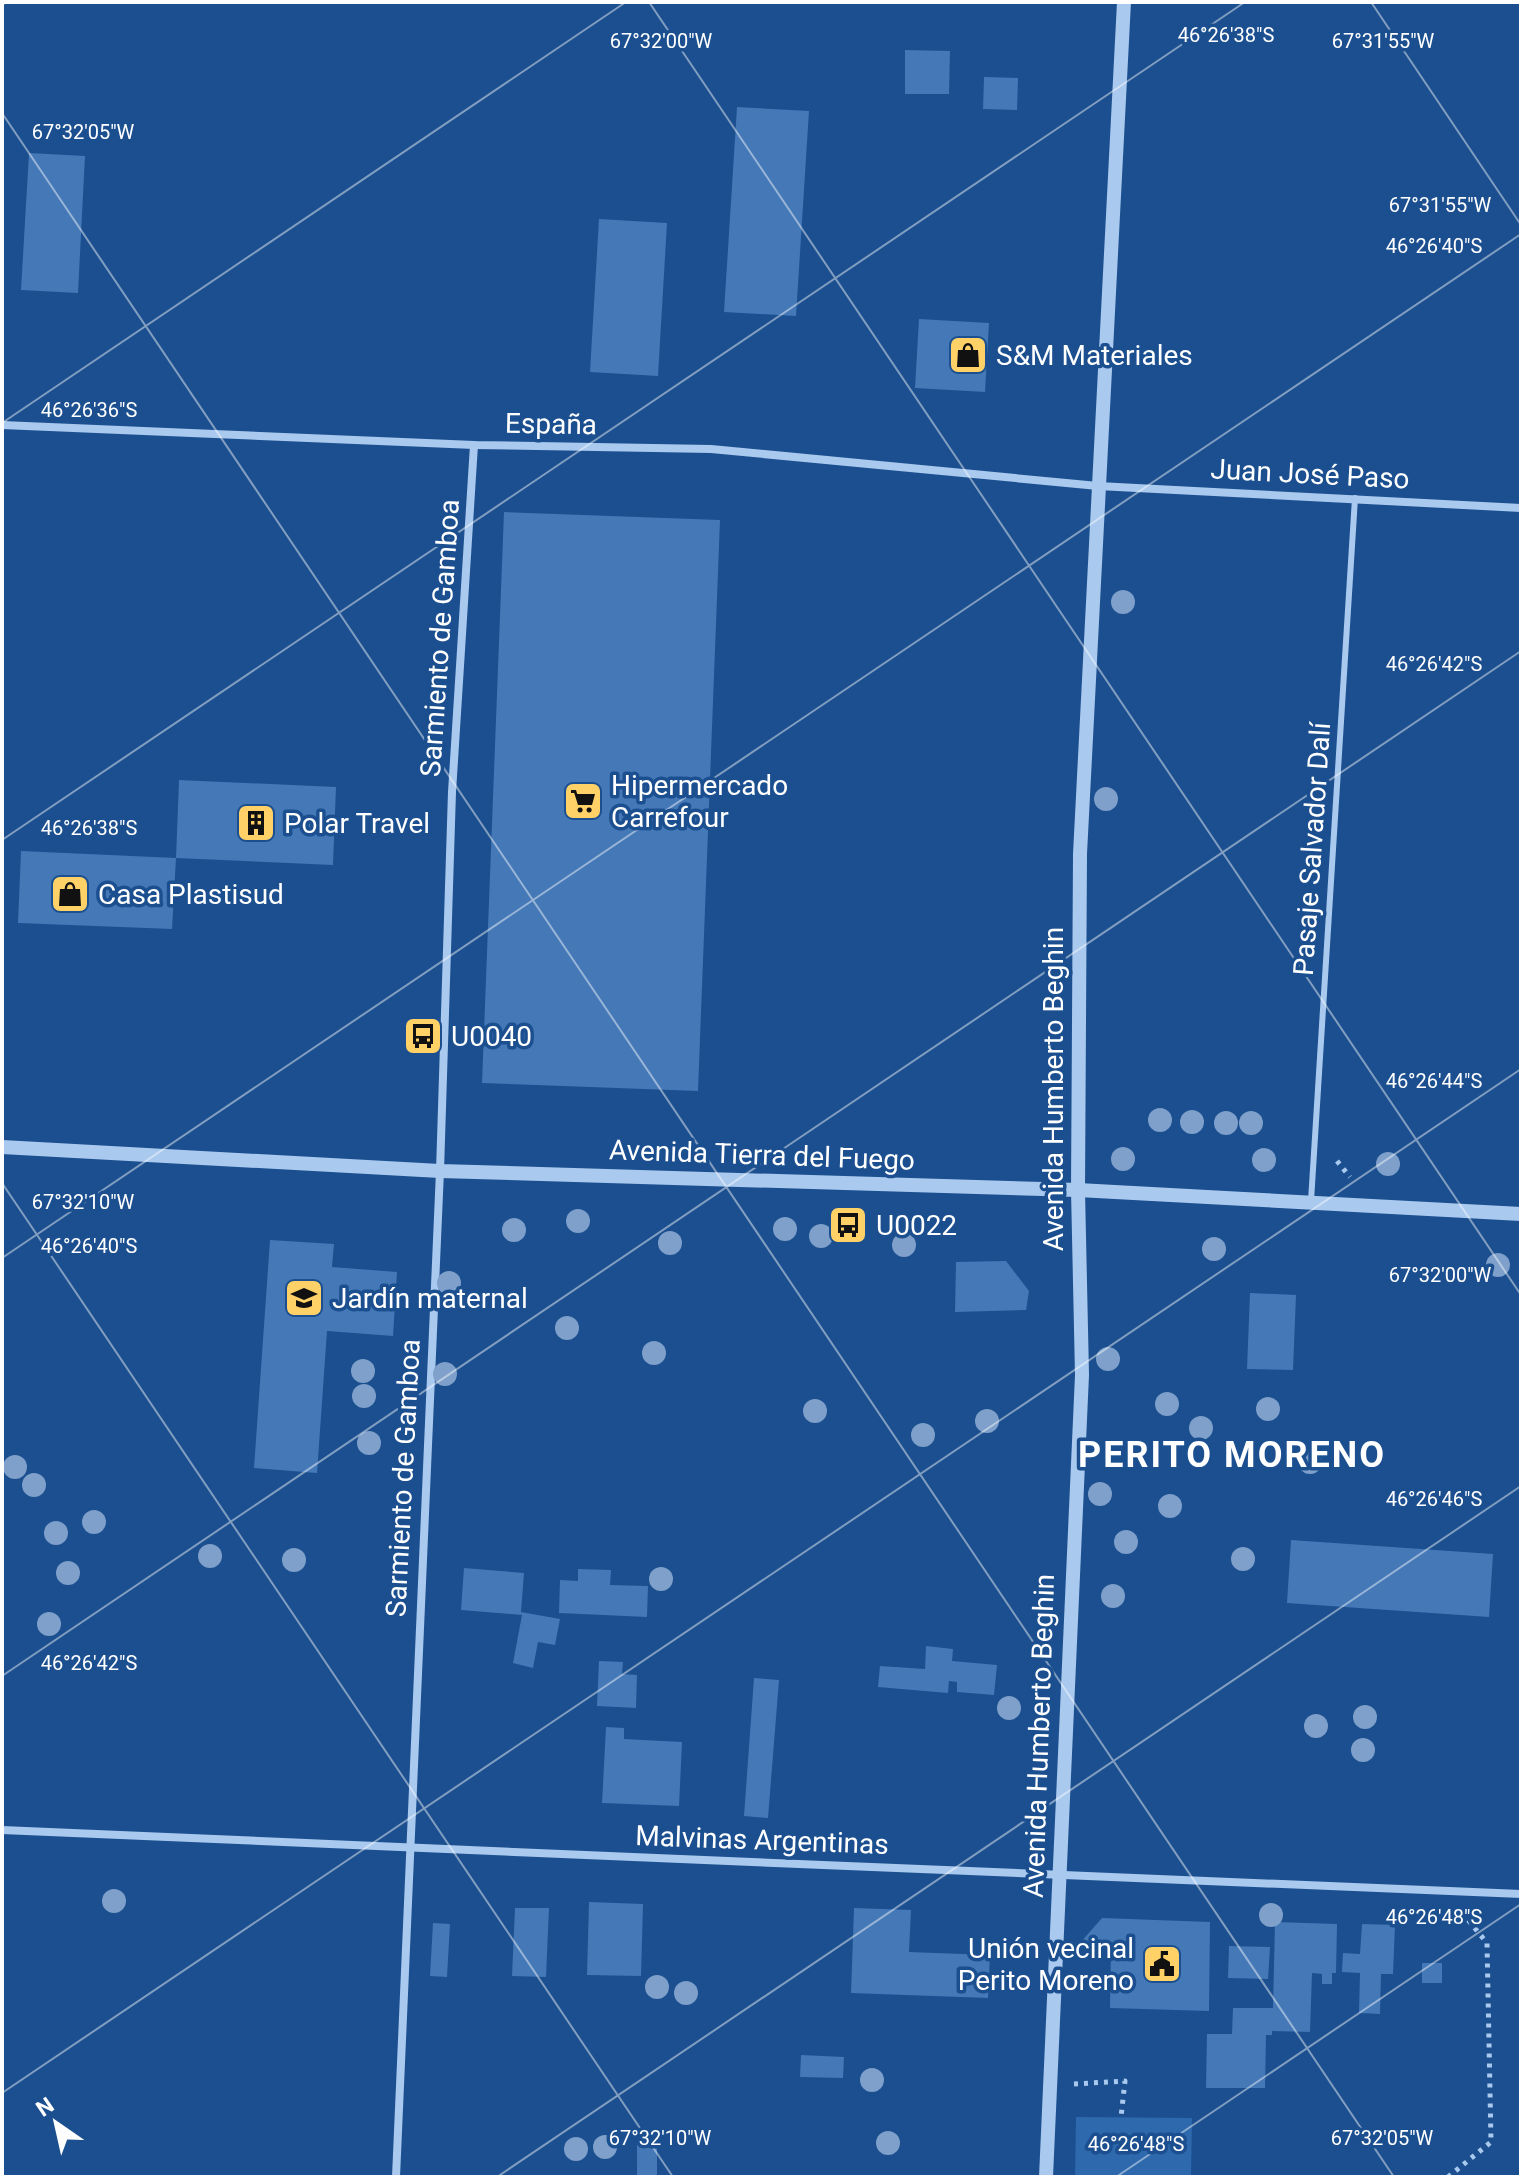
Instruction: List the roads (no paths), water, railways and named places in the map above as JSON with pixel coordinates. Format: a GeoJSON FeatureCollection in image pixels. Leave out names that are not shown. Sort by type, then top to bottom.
{"type":"FeatureCollection","features":[{"type":"Feature","properties":{"kind":"street","name":"Avenida Humberto Beghin"},"geometry":{"type":"LineString","coordinates":[[1046,2177],[1082,1375],[1078,1190],[1080,854],[1124,2]]}},
{"type":"Feature","properties":{"kind":"street","name":"España"},"geometry":{"type":"LineString","coordinates":[[2,425],[474,445],[711,449],[1098,486]]}},
{"type":"Feature","properties":{"kind":"street","name":"Sarmiento de Gamboa"},"geometry":{"type":"LineString","coordinates":[[396,2177],[440,1171],[452,792],[474,445]]}},
{"type":"Feature","properties":{"kind":"street","name":"Juan José Paso"},"geometry":{"type":"LineString","coordinates":[[1098,486],[1521,508]]}},
{"type":"Feature","properties":{"kind":"street","name":"Avenida Tierra del Fuego"},"geometry":{"type":"LineString","coordinates":[[2,1147],[440,1171],[1078,1190],[1521,1214]]}},
{"type":"Feature","properties":{"kind":"street","name":"Malvinas Argentinas"},"geometry":{"type":"LineString","coordinates":[[2,1830],[408,1851],[1060,1871],[1521,1894]]}},
{"type":"Feature","properties":{"kind":"lane","name":"Pasaje Salvador Dalí"},"geometry":{"type":"LineString","coordinates":[[1311,1203],[1355,498]]}},
{"type":"Feature","properties":{"kind":"place","name":"S&M Materiales"},"geometry":{"type":"Point","coordinates":[968,355]}},
{"type":"Feature","properties":{"kind":"place","name":"Hipermercado Carrefour"},"geometry":{"type":"Point","coordinates":[583,801]}},
{"type":"Feature","properties":{"kind":"place","name":"Polar Travel"},"geometry":{"type":"Point","coordinates":[256,823]}},
{"type":"Feature","properties":{"kind":"place","name":"Casa Plastisud"},"geometry":{"type":"Point","coordinates":[70,894]}},
{"type":"Feature","properties":{"kind":"place","name":"U0040"},"geometry":{"type":"Point","coordinates":[423,1036]}},
{"type":"Feature","properties":{"kind":"place","name":"U0022"},"geometry":{"type":"Point","coordinates":[848,1225]}},
{"type":"Feature","properties":{"kind":"place","name":"Jardín maternal"},"geometry":{"type":"Point","coordinates":[304,1298]}},
{"type":"Feature","properties":{"kind":"place","name":"Unión vecinal Perito Moreno"},"geometry":{"type":"Point","coordinates":[1162,1964]}},
{"type":"Feature","properties":{"kind":"district","name":"PERITO MORENO"},"geometry":{"type":"Point","coordinates":[1232,1455]}}]}
